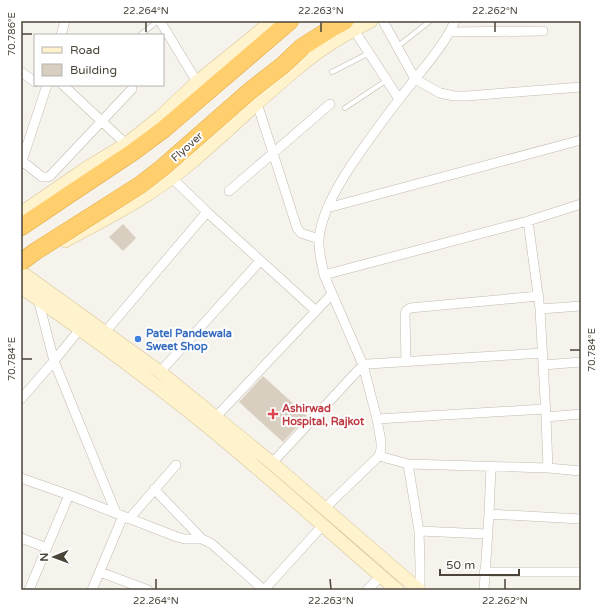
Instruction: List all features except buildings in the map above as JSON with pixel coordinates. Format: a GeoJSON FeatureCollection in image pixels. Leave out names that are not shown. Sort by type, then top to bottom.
{"type":"FeatureCollection","features":[{"type":"Feature","properties":{"kind":"highway"},"geometry":{"type":"LineString","coordinates":[[21,227],[133,152],[164,129],[290,21]]}},
{"type":"Feature","properties":{"kind":"highway","name":"Flyover"},"geometry":{"type":"LineString","coordinates":[[21,262],[48,243],[140,185],[162,168],[251,90],[283,65],[302,47],[332,28],[350,25]]}},
{"type":"Feature","properties":{"kind":"street"},"geometry":{"type":"LineString","coordinates":[[61,34],[65,21]]}},
{"type":"Feature","properties":{"kind":"street"},"geometry":{"type":"LineString","coordinates":[[159,21],[197,82]]}},
{"type":"Feature","properties":{"kind":"street"},"geometry":{"type":"LineString","coordinates":[[21,213],[85,169],[126,144],[160,117],[197,82],[272,21]]}},
{"type":"Feature","properties":{"kind":"street"},"geometry":{"type":"LineString","coordinates":[[21,266],[145,196],[172,178],[193,161],[256,103],[350,25],[371,21]]}},
{"type":"Feature","properties":{"kind":"street"},"geometry":{"type":"LineString","coordinates":[[383,21],[415,79],[440,93],[454,96],[467,96],[581,87]]}},
{"type":"Feature","properties":{"kind":"street"},"geometry":{"type":"LineString","coordinates":[[324,509],[380,456],[381,442],[377,419],[363,365],[324,275],[320,259],[319,239],[322,226],[328,208],[344,176],[383,120],[450,32],[455,21]]}},
{"type":"Feature","properties":{"kind":"street"},"geometry":{"type":"LineString","coordinates":[[350,25],[399,99]]}},
{"type":"Feature","properties":{"kind":"street"},"geometry":{"type":"LineString","coordinates":[[450,32],[543,31]]}},
{"type":"Feature","properties":{"kind":"street"},"geometry":{"type":"LineString","coordinates":[[21,72],[34,81]]}},
{"type":"Feature","properties":{"kind":"street"},"geometry":{"type":"LineString","coordinates":[[44,86],[21,161],[42,176],[46,177],[50,176],[132,89]]}},
{"type":"Feature","properties":{"kind":"street"},"geometry":{"type":"LineString","coordinates":[[64,86],[126,144]]}},
{"type":"Feature","properties":{"kind":"street"},"geometry":{"type":"LineString","coordinates":[[256,103],[297,228],[301,233],[319,239]]}},
{"type":"Feature","properties":{"kind":"street"},"geometry":{"type":"LineString","coordinates":[[229,191],[330,104]]}},
{"type":"Feature","properties":{"kind":"street"},"geometry":{"type":"LineString","coordinates":[[328,208],[581,140]]}},
{"type":"Feature","properties":{"kind":"street"},"geometry":{"type":"LineString","coordinates":[[172,178],[260,261],[316,311]]}},
{"type":"Feature","properties":{"kind":"street"},"geometry":{"type":"LineString","coordinates":[[324,275],[528,220],[581,204]]}},
{"type":"Feature","properties":{"kind":"street"},"geometry":{"type":"LineString","coordinates":[[105,332],[207,212]]}},
{"type":"Feature","properties":{"kind":"street"},"geometry":{"type":"LineString","coordinates":[[528,220],[540,309],[548,468]]}},
{"type":"Feature","properties":{"kind":"street"},"geometry":{"type":"LineString","coordinates":[[21,255],[21,266]]}},
{"type":"Feature","properties":{"kind":"street"},"geometry":{"type":"LineString","coordinates":[[160,372],[260,261]]}},
{"type":"Feature","properties":{"kind":"street"},"geometry":{"type":"LineString","coordinates":[[21,272],[160,372],[211,422],[323,525],[397,590]]}},
{"type":"Feature","properties":{"kind":"street"},"geometry":{"type":"LineString","coordinates":[[21,287],[144,377],[272,463],[419,590]]}},
{"type":"Feature","properties":{"kind":"street"},"geometry":{"type":"LineString","coordinates":[[211,422],[332,294]]}},
{"type":"Feature","properties":{"kind":"street"},"geometry":{"type":"LineString","coordinates":[[406,362],[405,315],[406,311],[410,308],[538,296]]}},
{"type":"Feature","properties":{"kind":"street"},"geometry":{"type":"LineString","coordinates":[[38,299],[54,361],[122,516]]}},
{"type":"Feature","properties":{"kind":"street"},"geometry":{"type":"LineString","coordinates":[[540,309],[581,306]]}},
{"type":"Feature","properties":{"kind":"street"},"geometry":{"type":"LineString","coordinates":[[21,399],[80,329]]}},
{"type":"Feature","properties":{"kind":"street"},"geometry":{"type":"LineString","coordinates":[[272,463],[363,365],[542,353]]}},
{"type":"Feature","properties":{"kind":"street"},"geometry":{"type":"LineString","coordinates":[[543,365],[581,362]]}},
{"type":"Feature","properties":{"kind":"street"},"geometry":{"type":"LineString","coordinates":[[377,419],[546,413],[581,414]]}},
{"type":"Feature","properties":{"kind":"street"},"geometry":{"type":"LineString","coordinates":[[380,456],[408,464],[548,468],[581,471]]}},
{"type":"Feature","properties":{"kind":"street"},"geometry":{"type":"LineString","coordinates":[[408,464],[419,530],[419,590]]}},
{"type":"Feature","properties":{"kind":"street"},"geometry":{"type":"LineString","coordinates":[[92,590],[122,516],[154,489],[176,465]]}},
{"type":"Feature","properties":{"kind":"street"},"geometry":{"type":"LineString","coordinates":[[484,590],[491,467]]}},
{"type":"Feature","properties":{"kind":"street"},"geometry":{"type":"LineString","coordinates":[[21,478],[184,539],[202,539]]}},
{"type":"Feature","properties":{"kind":"street"},"geometry":{"type":"LineString","coordinates":[[154,489],[202,539],[212,544],[264,590],[323,525]]}},
{"type":"Feature","properties":{"kind":"street"},"geometry":{"type":"LineString","coordinates":[[29,590],[69,495]]}},
{"type":"Feature","properties":{"kind":"street"},"geometry":{"type":"LineString","coordinates":[[489,514],[581,519]]}},
{"type":"Feature","properties":{"kind":"street"},"geometry":{"type":"LineString","coordinates":[[419,530],[487,534]]}},
{"type":"Feature","properties":{"kind":"street"},"geometry":{"type":"LineString","coordinates":[[21,538],[47,548]]}},
{"type":"Feature","properties":{"kind":"street"},"geometry":{"type":"LineString","coordinates":[[100,572],[148,590]]}},
{"type":"Feature","properties":{"kind":"street"},"geometry":{"type":"LineString","coordinates":[[484,572],[581,572]]}},
{"type":"Feature","properties":{"kind":"street"},"geometry":{"type":"LineString","coordinates":[[368,590],[380,576]]}},
{"type":"Feature","properties":{"kind":"lane"},"geometry":{"type":"LineString","coordinates":[[141,34],[159,21]]}},
{"type":"Feature","properties":{"kind":"lane"},"geometry":{"type":"LineString","coordinates":[[397,47],[430,21]]}},
{"type":"Feature","properties":{"kind":"lane"},"geometry":{"type":"LineString","coordinates":[[332,72],[369,53]]}},
{"type":"Feature","properties":{"kind":"lane"},"geometry":{"type":"LineString","coordinates":[[345,108],[387,80]]}},
{"type":"Feature","properties":{"kind":"place","name":"Patel Pandewala Sweet Shop"},"geometry":{"type":"Point","coordinates":[138,339]}},
{"type":"Feature","properties":{"kind":"place","name":"Ashirwad Hospital, Rajkot"},"geometry":{"type":"Point","coordinates":[273,414]}}]}
